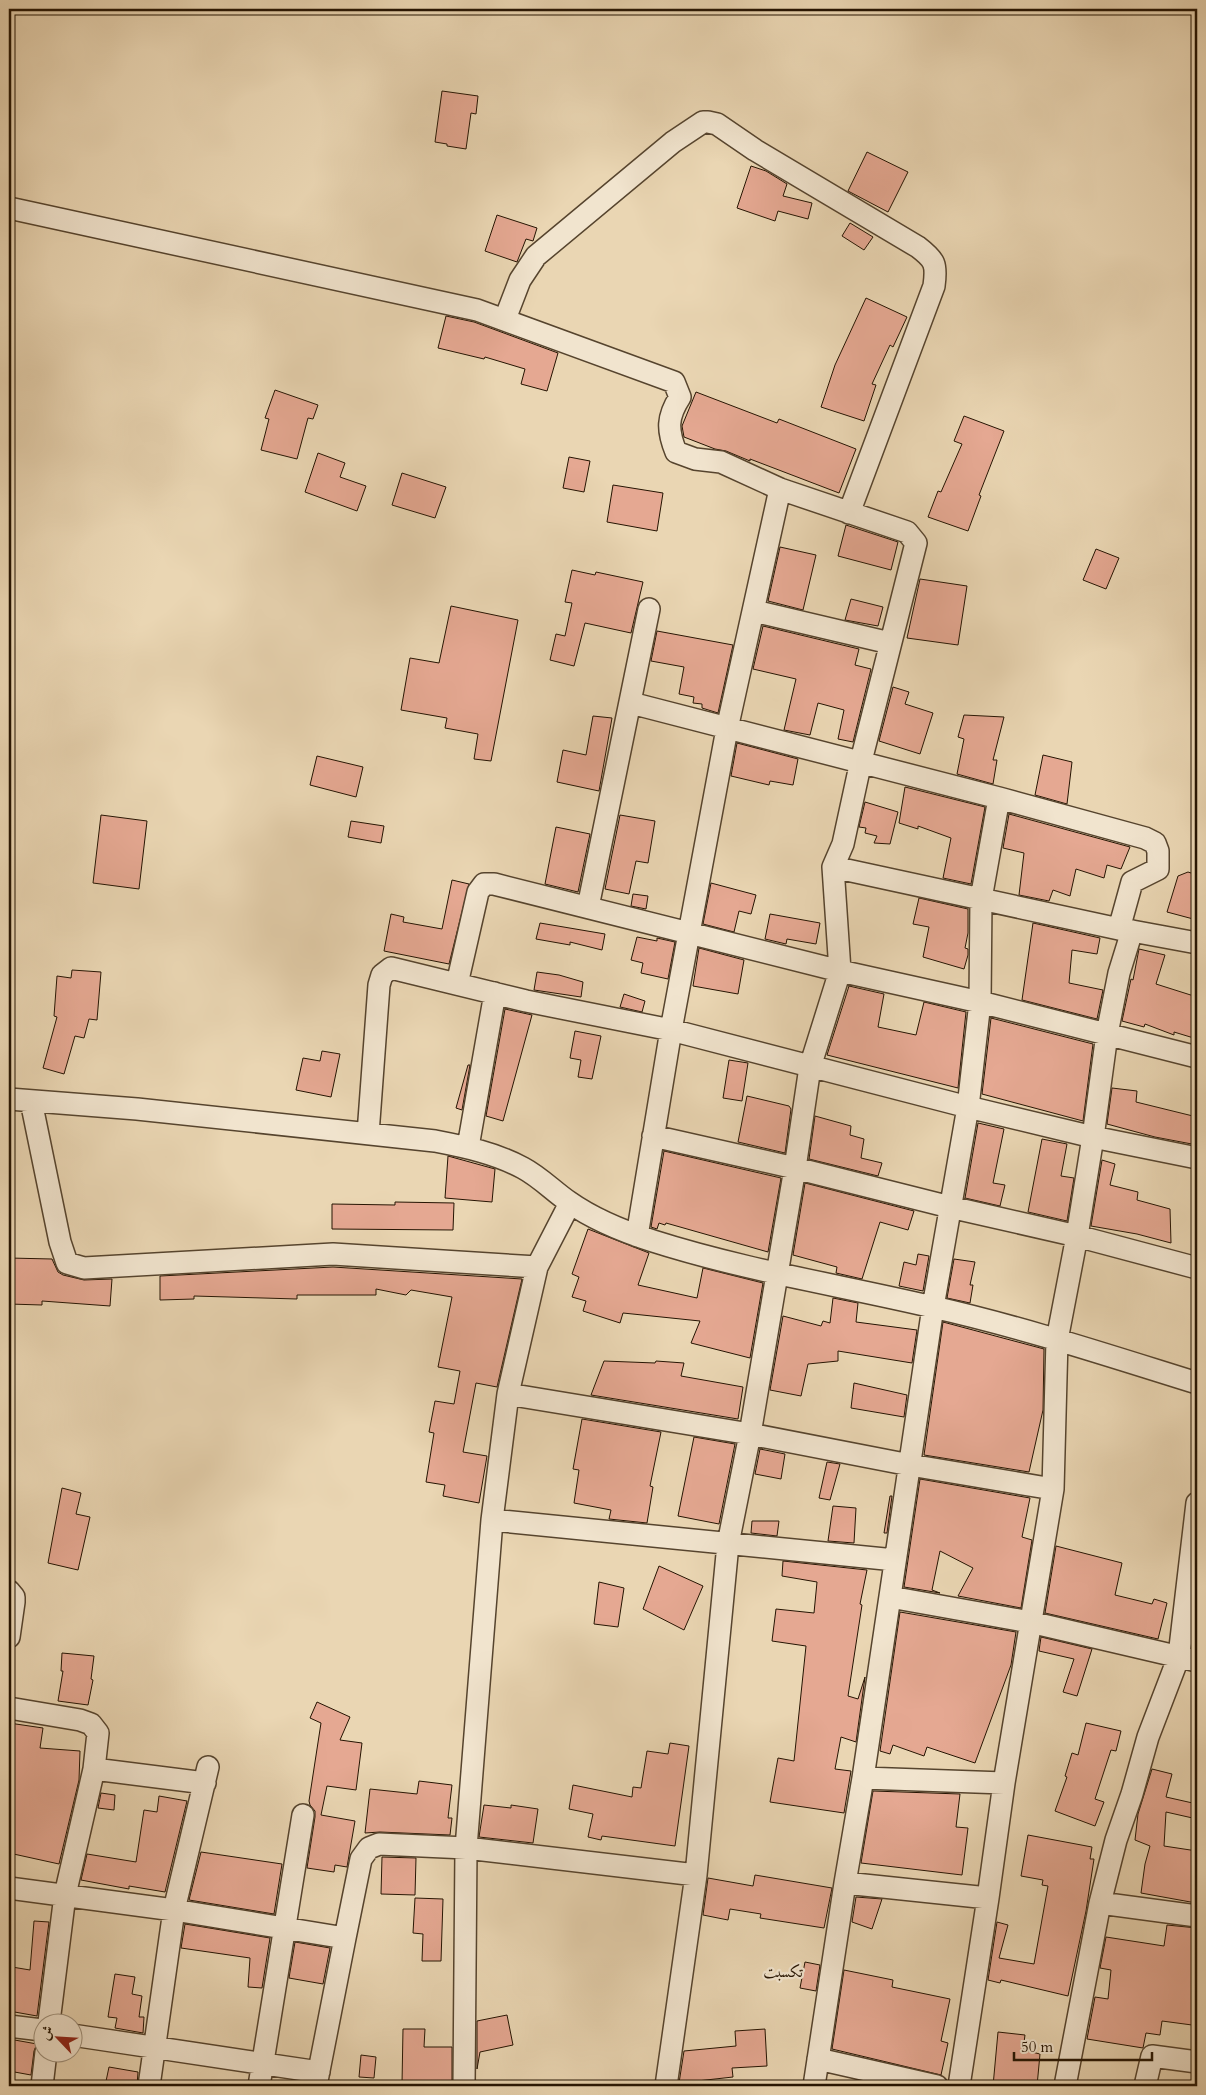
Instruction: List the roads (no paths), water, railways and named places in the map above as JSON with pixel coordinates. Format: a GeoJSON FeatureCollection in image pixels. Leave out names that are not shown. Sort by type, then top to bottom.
{"type":"FeatureCollection","features":[{"type":"Feature","properties":{"kind":"street"},"geometry":{"type":"LineString","coordinates":[[505,319],[520,280],[536,256],[673,142],[703,122],[714,122],[755,150],[918,247],[932,258],[935,264],[934,286],[849,513]]}},
{"type":"Feature","properties":{"kind":"street"},"geometry":{"type":"LineString","coordinates":[[9,208],[477,310],[505,319],[674,382],[680,397],[672,409],[668,434],[676,452],[695,459],[721,462],[780,489],[907,532],[916,543],[861,761],[843,844],[833,867],[840,971],[810,1067],[796,1168],[750,1434],[728,1544],[696,1875],[666,2086]]}},
{"type":"Feature","properties":{"kind":"street"},"geometry":{"type":"LineString","coordinates":[[637,1236],[671,1030],[728,729],[780,489]]}},
{"type":"Feature","properties":{"kind":"street"},"geometry":{"type":"LineString","coordinates":[[588,907],[649,610]]}},
{"type":"Feature","properties":{"kind":"street"},"geometry":{"type":"LineString","coordinates":[[754,611],[890,643]]}},
{"type":"Feature","properties":{"kind":"street"},"geometry":{"type":"LineString","coordinates":[[631,703],[861,761],[1128,832],[1155,843],[1158,852],[1158,869],[1132,882],[1119,973],[1106,1034],[1094,1137],[1057,1340],[1053,1489],[1004,1783],[959,2086]]}},
{"type":"Feature","properties":{"kind":"street"},"geometry":{"type":"LineString","coordinates":[[814,2086],[844,1883],[863,1778],[933,1307],[968,1107],[980,1002],[981,899],[1000,798]]}},
{"type":"Feature","properties":{"kind":"street"},"geometry":{"type":"LineString","coordinates":[[833,867],[1125,930],[1197,943]]}},
{"type":"Feature","properties":{"kind":"street"},"geometry":{"type":"LineString","coordinates":[[457,984],[478,892],[484,884],[494,884],[840,971],[980,1002],[1197,1057]]}},
{"type":"Feature","properties":{"kind":"street"},"geometry":{"type":"LineString","coordinates":[[368,1134],[382,975],[391,968],[495,993],[671,1030],[968,1107],[1094,1137],[1197,1158]]}},
{"type":"Feature","properties":{"kind":"street"},"geometry":{"type":"LineString","coordinates":[[468,1148],[495,993]]}},
{"type":"Feature","properties":{"kind":"street"},"geometry":{"type":"LineString","coordinates":[[9,1099],[137,1109],[435,1141],[468,1148],[501,1157],[525,1169],[570,1203],[597,1218],[637,1236],[777,1274],[933,1307],[1057,1340],[1197,1383]]}},
{"type":"Feature","properties":{"kind":"street"},"geometry":{"type":"LineString","coordinates":[[30,1101],[60,1242],[67,1262],[84,1268],[333,1254],[537,1267]]}},
{"type":"Feature","properties":{"kind":"street"},"geometry":{"type":"LineString","coordinates":[[653,1136],[796,1168],[950,1207],[1077,1236],[1197,1268]]}},
{"type":"Feature","properties":{"kind":"street"},"geometry":{"type":"LineString","coordinates":[[464,2086],[466,1848],[492,1520],[508,1394],[537,1267],[570,1203]]}},
{"type":"Feature","properties":{"kind":"street"},"geometry":{"type":"LineString","coordinates":[[508,1394],[750,1434],[910,1465],[1053,1489]]}},
{"type":"Feature","properties":{"kind":"street"},"geometry":{"type":"LineString","coordinates":[[1065,2086],[1100,1903],[1116,1840],[1132,1794],[1148,1737],[1188,1659],[1197,1503]]}},
{"type":"Feature","properties":{"kind":"street"},"geometry":{"type":"LineString","coordinates":[[492,1520],[895,1560]]}},
{"type":"Feature","properties":{"kind":"street"},"geometry":{"type":"LineString","coordinates":[[9,1591],[14,1597],[14,1602],[9,1637]]}},
{"type":"Feature","properties":{"kind":"street"},"geometry":{"type":"LineString","coordinates":[[890,1597],[1030,1622],[1188,1659]]}},
{"type":"Feature","properties":{"kind":"street"},"geometry":{"type":"LineString","coordinates":[[9,1708],[80,1720],[91,1724],[98,1733],[94,1769],[65,1895],[51,2012]]}},
{"type":"Feature","properties":{"kind":"street"},"geometry":{"type":"LineString","coordinates":[[94,1769],[207,1775],[174,1910],[149,2086]]}},
{"type":"Feature","properties":{"kind":"street"},"geometry":{"type":"LineString","coordinates":[[863,1778],[1004,1783]]}},
{"type":"Feature","properties":{"kind":"street"},"geometry":{"type":"LineString","coordinates":[[259,2086],[303,1815]]}},
{"type":"Feature","properties":{"kind":"street"},"geometry":{"type":"LineString","coordinates":[[82,2037],[263,2063],[317,2079],[361,1859],[369,1848],[379,1844],[466,1848],[696,1875]]}},
{"type":"Feature","properties":{"kind":"street"},"geometry":{"type":"LineString","coordinates":[[844,1883],[988,1898]]}},
{"type":"Feature","properties":{"kind":"street"},"geometry":{"type":"LineString","coordinates":[[9,1888],[174,1910],[345,1938]]}},
{"type":"Feature","properties":{"kind":"street"},"geometry":{"type":"LineString","coordinates":[[1100,1903],[1197,1916]]}},
{"type":"Feature","properties":{"kind":"street"},"geometry":{"type":"LineString","coordinates":[[9,2026],[32,2029]]}},
{"type":"Feature","properties":{"kind":"street"},"geometry":{"type":"LineString","coordinates":[[1145,2086],[1152,2056],[1197,2062]]}},
{"type":"Feature","properties":{"kind":"street"},"geometry":{"type":"LineString","coordinates":[[818,2059],[937,2086]]}},
{"type":"Feature","properties":{"kind":"street"},"geometry":{"type":"LineString","coordinates":[[42,2086],[45,2062]]}},
{"type":"Feature","properties":{"kind":"district","name":"تكسبت"},"geometry":{"type":"Point","coordinates":[783,1971]}}]}
